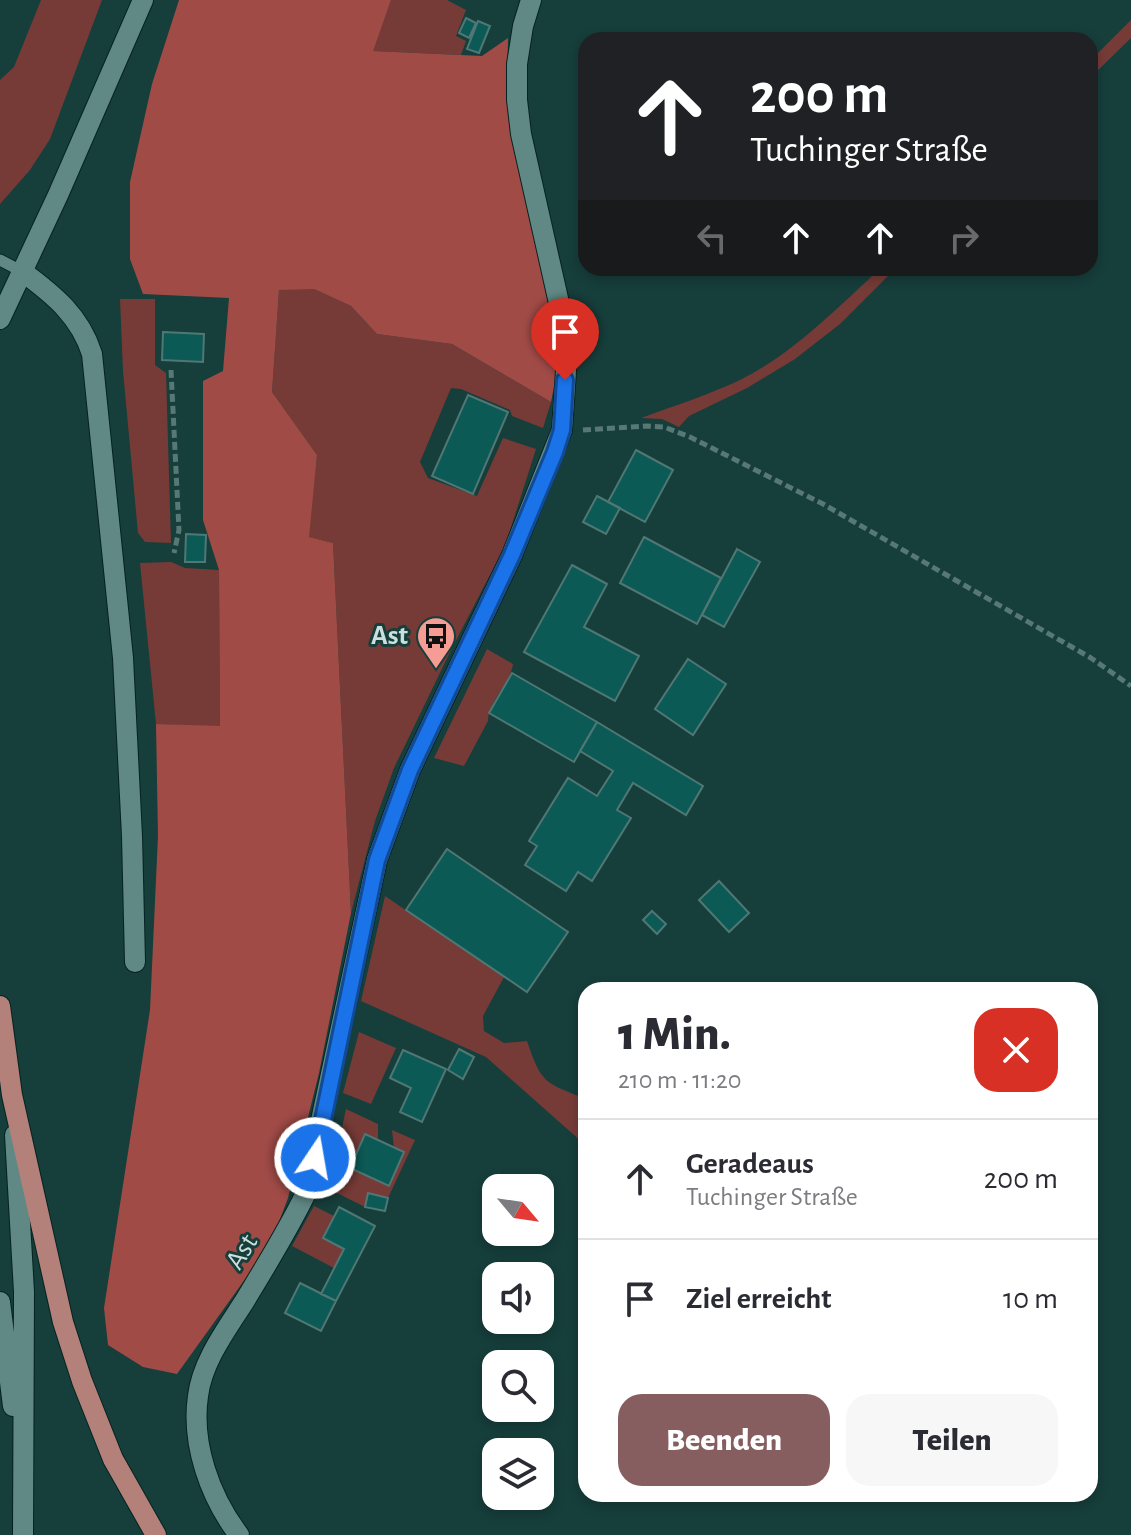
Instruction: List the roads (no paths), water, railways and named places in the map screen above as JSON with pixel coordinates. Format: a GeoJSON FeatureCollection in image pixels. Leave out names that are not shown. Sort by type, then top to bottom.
{"type":"FeatureCollection","features":[{"type":"Feature","properties":{"kind":"main road"},"geometry":{"type":"LineString","coordinates":[[0,1006],[12,1095],[63,1322],[113,1459],[156,1535]]}},
{"type":"Feature","properties":{"kind":"street"},"geometry":{"type":"LineString","coordinates":[[0,319],[143,0]]}},
{"type":"Feature","properties":{"kind":"street","name":"Ast"},"geometry":{"type":"LineString","coordinates":[[239,1535],[224,1514],[203,1462],[197,1425],[198,1396],[203,1375],[219,1342],[289,1229],[305,1195],[377,860],[410,770],[512,555],[562,430],[567,356],[561,312],[521,134],[517,100],[517,64],[531,0]]}},
{"type":"Feature","properties":{"kind":"street"},"geometry":{"type":"LineString","coordinates":[[23,272],[70,312],[86,334],[92,354],[123,658],[135,962]]}},
{"type":"Feature","properties":{"kind":"street"},"geometry":{"type":"LineString","coordinates":[[12,1095],[24,1292],[23,1535]]}},
{"type":"Feature","properties":{"kind":"street"},"geometry":{"type":"LineString","coordinates":[[0,1302],[22,1485]]}},
{"type":"Feature","properties":{"kind":"lane"},"geometry":{"type":"LineString","coordinates":[[0,260],[23,272]]}},
{"type":"Feature","properties":{"kind":"place","name":"Ast"},"geometry":{"type":"Point","coordinates":[436,670]}}]}
